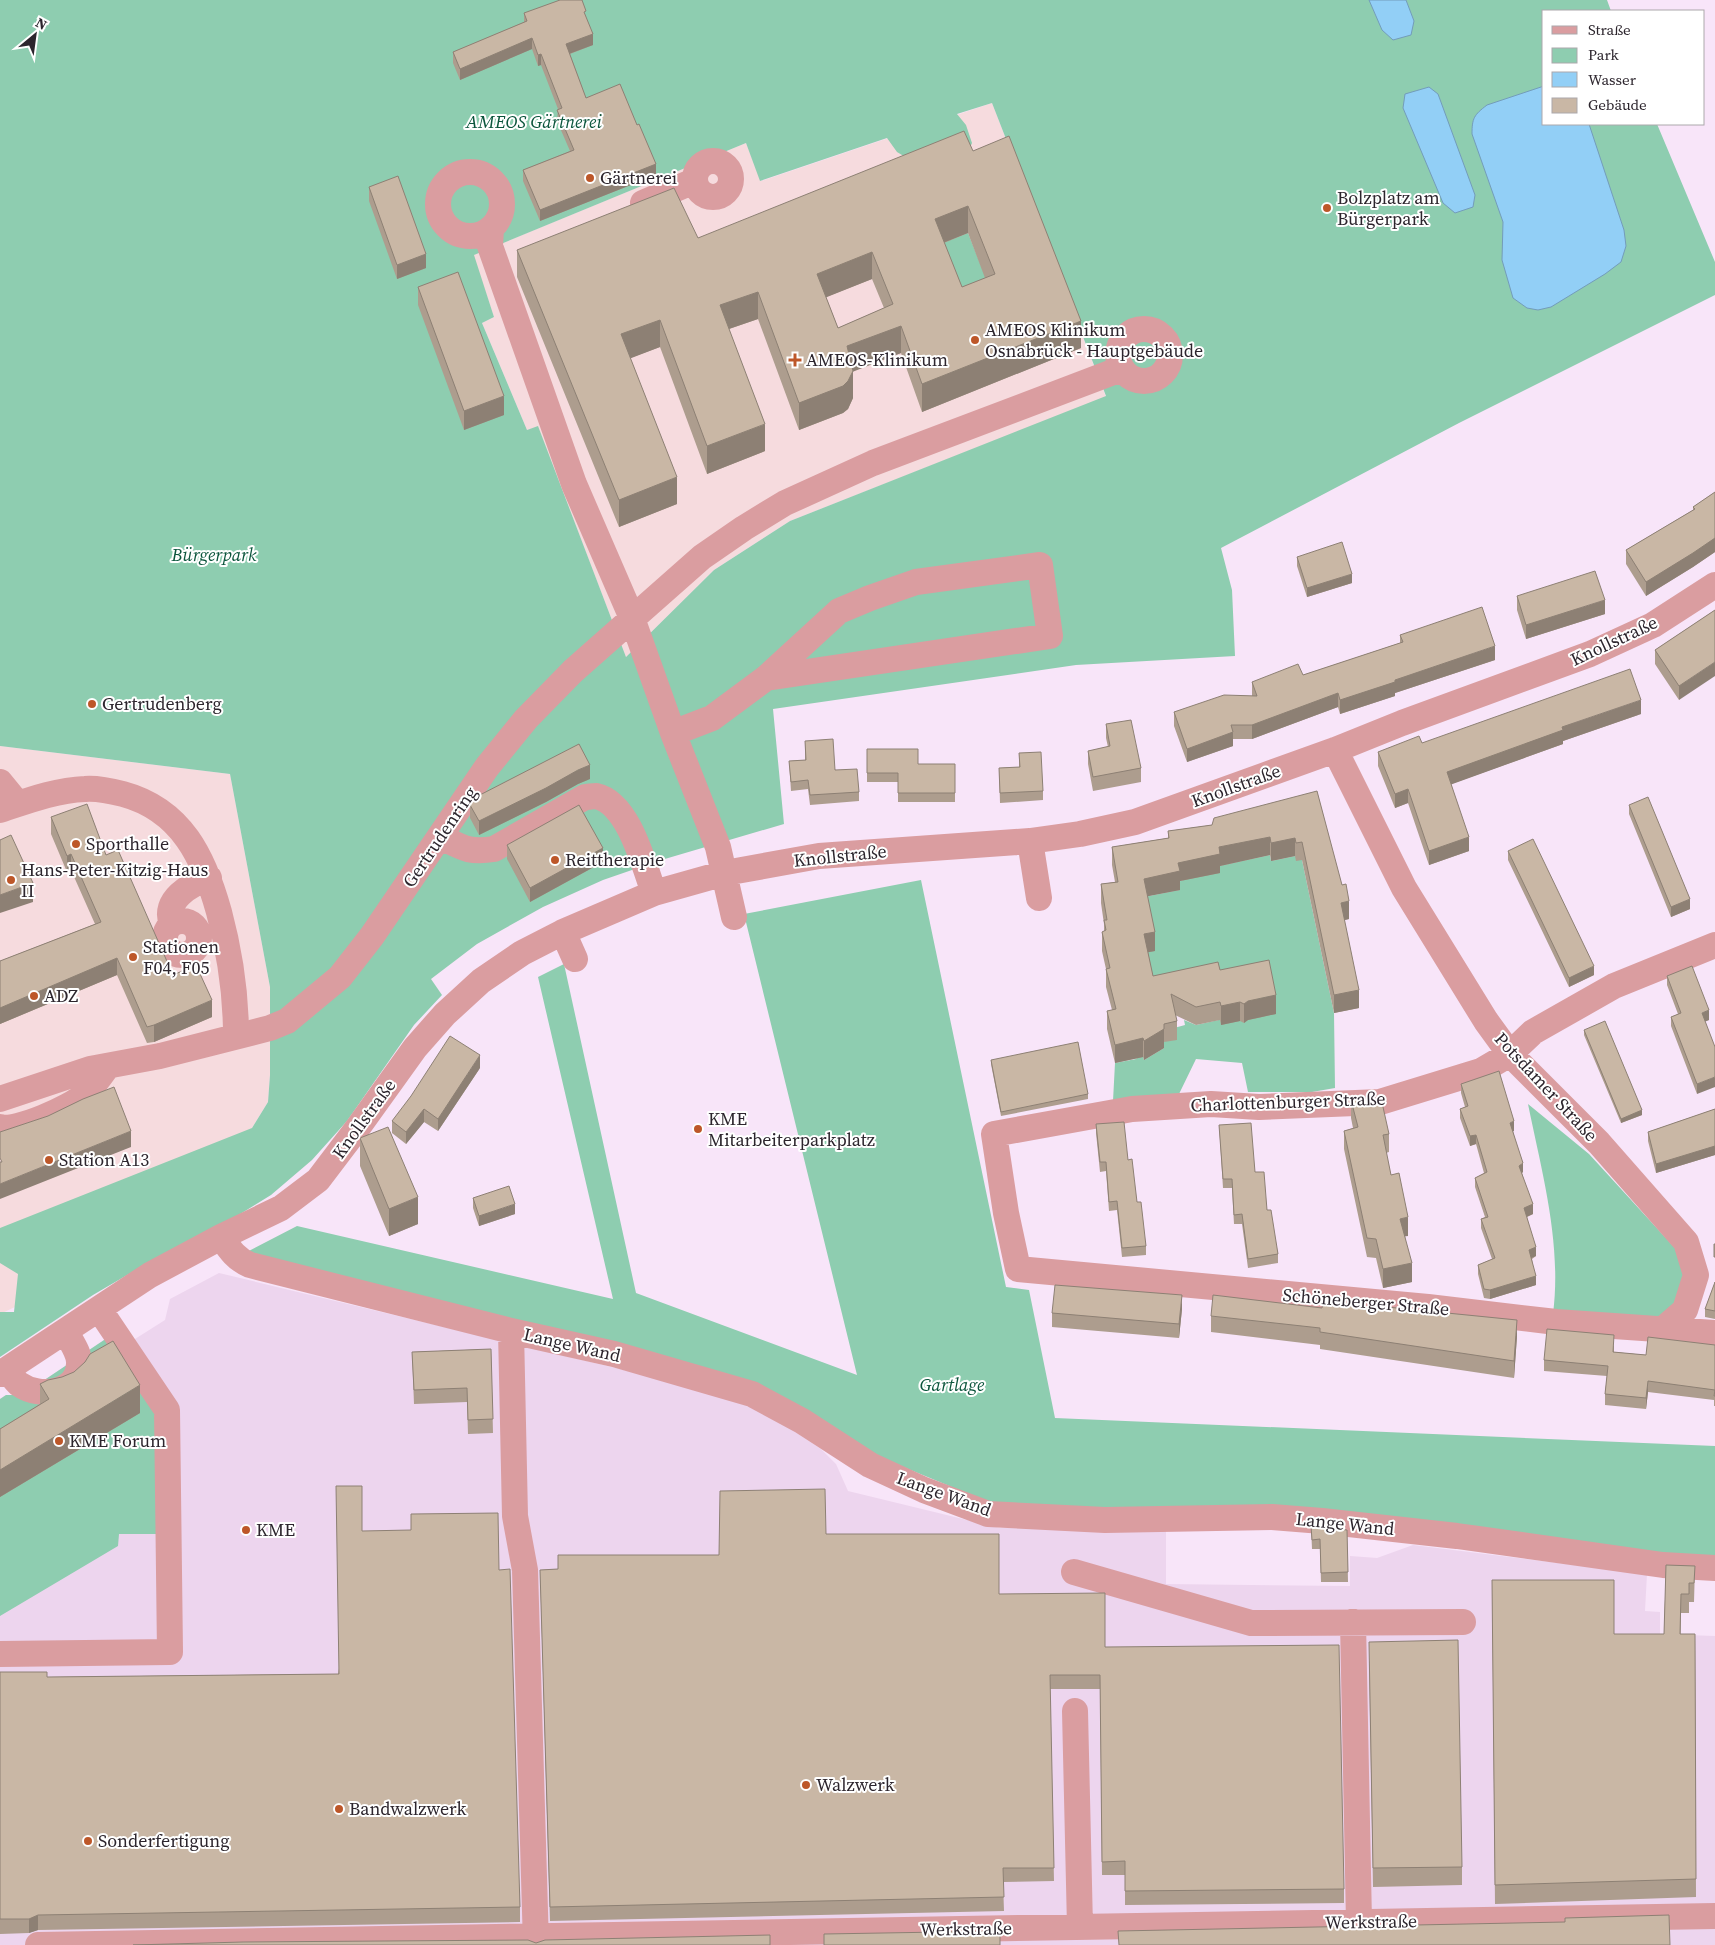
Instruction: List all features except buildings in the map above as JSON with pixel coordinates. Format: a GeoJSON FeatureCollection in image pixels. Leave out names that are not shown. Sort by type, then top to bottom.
{"type":"FeatureCollection","features":[{"type":"Feature","properties":{"kind":"street"},"geometry":{"type":"LineString","coordinates":[[621,212],[694,181]]}},
{"type":"Feature","properties":{"kind":"street"},"geometry":{"type":"LineString","coordinates":[[491,229],[490,246],[504,256],[574,484],[632,618],[673,733],[718,847],[734,917]]}},
{"type":"Feature","properties":{"kind":"street","name":"Gertrudenring"},"geometry":{"type":"LineString","coordinates":[[0,1099],[90,1069],[160,1056],[270,1028],[287,1020],[340,977],[372,936],[487,768],[526,719],[573,671],[702,557],[744,528],[785,504],[873,463],[1121,369]]}},
{"type":"Feature","properties":{"kind":"street"},"geometry":{"type":"LineString","coordinates":[[673,733],[712,718],[766,678],[839,611],[916,582],[1040,565],[1050,636],[766,678]]}},
{"type":"Feature","properties":{"kind":"street","name":"Knollstraße"},"geometry":{"type":"LineString","coordinates":[[4,1372],[150,1275],[221,1237],[281,1208],[318,1180],[415,1048],[445,1014],[489,976],[522,953],[563,932],[654,893],[725,873],[819,856],[1030,841],[1080,834],[1135,822],[1336,750],[1402,723],[1590,654],[1653,624],[1715,585]]}},
{"type":"Feature","properties":{"kind":"street","name":"Potsdamer Straße"},"geometry":{"type":"LineString","coordinates":[[1336,750],[1404,888],[1486,1021],[1510,1054],[1599,1143],[1686,1242],[1696,1275],[1684,1310],[1662,1330]]}},
{"type":"Feature","properties":{"kind":"street"},"geometry":{"type":"LineString","coordinates":[[0,782],[9,807],[62,792],[86,788],[130,796],[149,805],[180,828],[193,845],[209,878],[231,960],[236,1006],[236,1036]]}},
{"type":"Feature","properties":{"kind":"street"},"geometry":{"type":"LineString","coordinates":[[441,837],[469,851],[480,852],[494,849],[585,797],[596,796],[608,802],[621,815],[633,833],[654,893]]}},
{"type":"Feature","properties":{"kind":"street"},"geometry":{"type":"LineString","coordinates":[[1030,841],[1039,898]]}},
{"type":"Feature","properties":{"kind":"street"},"geometry":{"type":"LineString","coordinates":[[172,924],[169,918],[170,910],[178,895],[198,882],[209,878]]}},
{"type":"Feature","properties":{"kind":"street"},"geometry":{"type":"LineString","coordinates":[[563,932],[575,959]]}},
{"type":"Feature","properties":{"kind":"street","name":"Charlottenburger Straße"},"geometry":{"type":"LineString","coordinates":[[1018,1269],[1006,1214],[994,1134],[1132,1109],[1211,1104],[1259,1107],[1380,1102],[1481,1071],[1510,1054],[1534,1032],[1614,986],[1715,945]]}},
{"type":"Feature","properties":{"kind":"street"},"geometry":{"type":"LineString","coordinates":[[0,1127],[20,1126],[65,1108],[83,1097],[108,1066]]}},
{"type":"Feature","properties":{"kind":"street","name":"Lange Wand"},"geometry":{"type":"LineString","coordinates":[[221,1237],[232,1254],[240,1261],[250,1265],[511,1332],[614,1354],[752,1394],[802,1421],[870,1465],[924,1490],[988,1514],[1106,1520],[1272,1517],[1313,1520],[1457,1536],[1663,1565],[1715,1568]]}},
{"type":"Feature","properties":{"kind":"street","name":"Schöneberger Straße"},"geometry":{"type":"LineString","coordinates":[[1018,1269],[1448,1309],[1556,1322],[1715,1333]]}},
{"type":"Feature","properties":{"kind":"street"},"geometry":{"type":"LineString","coordinates":[[0,1654],[170,1652],[167,1410],[99,1309]]}},
{"type":"Feature","properties":{"kind":"street"},"geometry":{"type":"LineString","coordinates":[[4,1372],[19,1384],[41,1392],[54,1393],[67,1386],[78,1374],[80,1362],[66,1332]]}},
{"type":"Feature","properties":{"kind":"street"},"geometry":{"type":"LineString","coordinates":[[511,1332],[515,1516],[526,1570],[536,1941]]}},
{"type":"Feature","properties":{"kind":"street"},"geometry":{"type":"LineString","coordinates":[[1074,1572],[1251,1622],[1462,1622]]}},
{"type":"Feature","properties":{"kind":"street"},"geometry":{"type":"LineString","coordinates":[[1353,1622],[1359,1922]]}},
{"type":"Feature","properties":{"kind":"street"},"geometry":{"type":"LineString","coordinates":[[1066,1933],[1075,1711]]}},
{"type":"Feature","properties":{"kind":"street","name":"Werkstraße"},"geometry":{"type":"LineString","coordinates":[[38,1945],[536,1941],[1066,1933],[1359,1922],[1715,1916]]}},
{"type":"Feature","properties":{"kind":"shaded area","name":"AMEOS-Klinikum"},"geometry":{"type":"Polygon","coordinates":[[[992,103],[1106,397],[790,521],[714,570],[626,657],[538,427],[527,430],[482,323],[494,317],[473,255],[746,143],[761,181],[992,103]]]}},
{"type":"Feature","properties":{"kind":"shaded area"},"geometry":{"type":"Polygon","coordinates":[[[0,746],[230,774],[270,987],[270,1075],[268,1102],[252,1128],[58,1287],[0,1314],[0,746]]]}},
{"type":"Feature","properties":{"kind":"shaded area"},"geometry":{"type":"Polygon","coordinates":[[[219,1273],[691,1386],[733,1399],[770,1415],[821,1449],[836,1464],[848,1491],[1000,1528],[1166,1525],[1166,1584],[1350,1586],[1350,1556],[1377,1558],[1413,1545],[1647,1574],[1645,1611],[1660,1612],[1660,1634],[1715,1636],[1715,1945],[0,1945],[0,1399],[6,1395],[22,1395],[107,1338],[116,1351],[165,1320],[170,1299],[219,1273]]]}},
{"type":"Feature","properties":{"kind":"green space"},"geometry":{"type":"Polygon","coordinates":[[[0,0],[1607,0],[1611,10],[1542,10],[1542,125],[1657,125],[1715,262],[1715,295],[1459,423],[1221,548],[1232,590],[1235,656],[1076,665],[773,709],[784,824],[658,861],[603,880],[543,907],[477,944],[431,979],[442,995],[414,1025],[347,1121],[312,1160],[271,1195],[216,1229],[146,1264],[93,1295],[0,1357],[0,1312],[14,1312],[18,1274],[0,1263],[0,1228],[252,1128],[268,1102],[270,1075],[270,987],[230,774],[0,746],[0,0]],[[992,103],[957,114],[966,125],[972,143],[968,152],[912,161],[897,152],[887,138],[760,181],[746,143],[474,255],[494,317],[482,323],[527,430],[538,426],[626,657],[714,570],[790,521],[1106,396],[992,103]]]}},
{"type":"Feature","properties":{"kind":"green space"},"geometry":{"type":"Polygon","coordinates":[[[968,233],[995,301],[962,314],[935,246],[968,233]]]}},
{"type":"Feature","properties":{"kind":"green space"},"geometry":{"type":"Polygon","coordinates":[[[1270,855],[1271,861],[1295,856],[1302,860],[1334,1013],[1335,1088],[1312,1092],[1248,1092],[1242,1063],[1196,1059],[1179,1094],[1113,1101],[1115,1063],[1136,1059],[1142,1052],[1144,1060],[1164,1048],[1164,1042],[1174,1028],[1185,1025],[1184,1020],[1196,1025],[1259,1011],[1155,1004],[1144,953],[1155,950],[1144,897],[1179,890],[1178,882],[1219,866],[1270,855]]]}},
{"type":"Feature","properties":{"kind":"green space","name":"Gartlage"},"geometry":{"type":"Polygon","coordinates":[[[921,880],[1006,1287],[1029,1290],[1055,1418],[1715,1446],[1715,1558],[998,1506],[879,1457],[769,1392],[245,1253],[297,1226],[613,1299],[538,977],[564,964],[636,1293],[857,1375],[744,914],[921,880]]]}},
{"type":"Feature","properties":{"kind":"green space"},"geometry":{"type":"Polygon","coordinates":[[[1528,1104],[1589,1154],[1675,1248],[1685,1276],[1676,1306],[1657,1322],[1553,1314],[1555,1261],[1553,1235],[1528,1104]]]}},
{"type":"Feature","properties":{"kind":"green space"},"geometry":{"type":"Polygon","coordinates":[[[107,1338],[157,1415],[158,1534],[119,1534],[118,1546],[0,1616],[0,1399],[6,1395],[22,1395],[107,1338]]]}},
{"type":"Feature","properties":{"kind":"water"},"geometry":{"type":"Polygon","coordinates":[[[1369,0],[1406,0],[1414,21],[1411,35],[1393,40],[1382,30],[1369,0]]]}},
{"type":"Feature","properties":{"kind":"water"},"geometry":{"type":"Polygon","coordinates":[[[1429,87],[1438,94],[1475,195],[1473,207],[1455,213],[1443,203],[1403,108],[1405,94],[1429,87]]]}},
{"type":"Feature","properties":{"kind":"water"},"geometry":{"type":"Polygon","coordinates":[[[1542,87],[1542,125],[1589,125],[1624,230],[1626,246],[1621,262],[1551,307],[1538,310],[1527,308],[1513,298],[1502,260],[1503,222],[1472,134],[1473,120],[1487,105],[1542,87]]]}},
{"type":"Feature","properties":{"kind":"place","name":"Gärtnerei"},"geometry":{"type":"Point","coordinates":[590,178]}},
{"type":"Feature","properties":{"kind":"place","name":"Bolzplatz am Bürgerpark"},"geometry":{"type":"Point","coordinates":[1327,208]}},
{"type":"Feature","properties":{"kind":"place","name":"AMEOS Klinikum Osnabrück - Hauptgebäude"},"geometry":{"type":"Point","coordinates":[975,340]}},
{"type":"Feature","properties":{"kind":"place","name":"AMEOS-Klinikum"},"geometry":{"type":"Point","coordinates":[795,360]}},
{"type":"Feature","properties":{"kind":"place","name":"Gertrudenberg"},"geometry":{"type":"Point","coordinates":[92,704]}},
{"type":"Feature","properties":{"kind":"place","name":"Sporthalle"},"geometry":{"type":"Point","coordinates":[76,844]}},
{"type":"Feature","properties":{"kind":"place","name":"Reittherapie"},"geometry":{"type":"Point","coordinates":[555,860]}},
{"type":"Feature","properties":{"kind":"place","name":"Hans-Peter-Kitzig-Haus II"},"geometry":{"type":"Point","coordinates":[11,880]}},
{"type":"Feature","properties":{"kind":"place","name":"Stationen F04, F05"},"geometry":{"type":"Point","coordinates":[133,957]}},
{"type":"Feature","properties":{"kind":"place","name":"ADZ"},"geometry":{"type":"Point","coordinates":[34,996]}},
{"type":"Feature","properties":{"kind":"place","name":"KME Mitarbeiterparkplatz"},"geometry":{"type":"Point","coordinates":[698,1129]}},
{"type":"Feature","properties":{"kind":"place","name":"Station A13"},"geometry":{"type":"Point","coordinates":[49,1160]}},
{"type":"Feature","properties":{"kind":"place","name":"KME Forum"},"geometry":{"type":"Point","coordinates":[59,1441]}},
{"type":"Feature","properties":{"kind":"place","name":"KME"},"geometry":{"type":"Point","coordinates":[246,1530]}},
{"type":"Feature","properties":{"kind":"place","name":"Walzwerk"},"geometry":{"type":"Point","coordinates":[806,1785]}},
{"type":"Feature","properties":{"kind":"place","name":"Bandwalzwerk"},"geometry":{"type":"Point","coordinates":[339,1809]}},
{"type":"Feature","properties":{"kind":"place","name":"Sonderfertigung"},"geometry":{"type":"Point","coordinates":[88,1841]}},
{"type":"Feature","properties":{"kind":"park label","name":"AMEOS Gärtnerei"},"geometry":{"type":"Point","coordinates":[534,122]}},
{"type":"Feature","properties":{"kind":"park label","name":"Bürgerpark"},"geometry":{"type":"Point","coordinates":[214,555]}}]}
